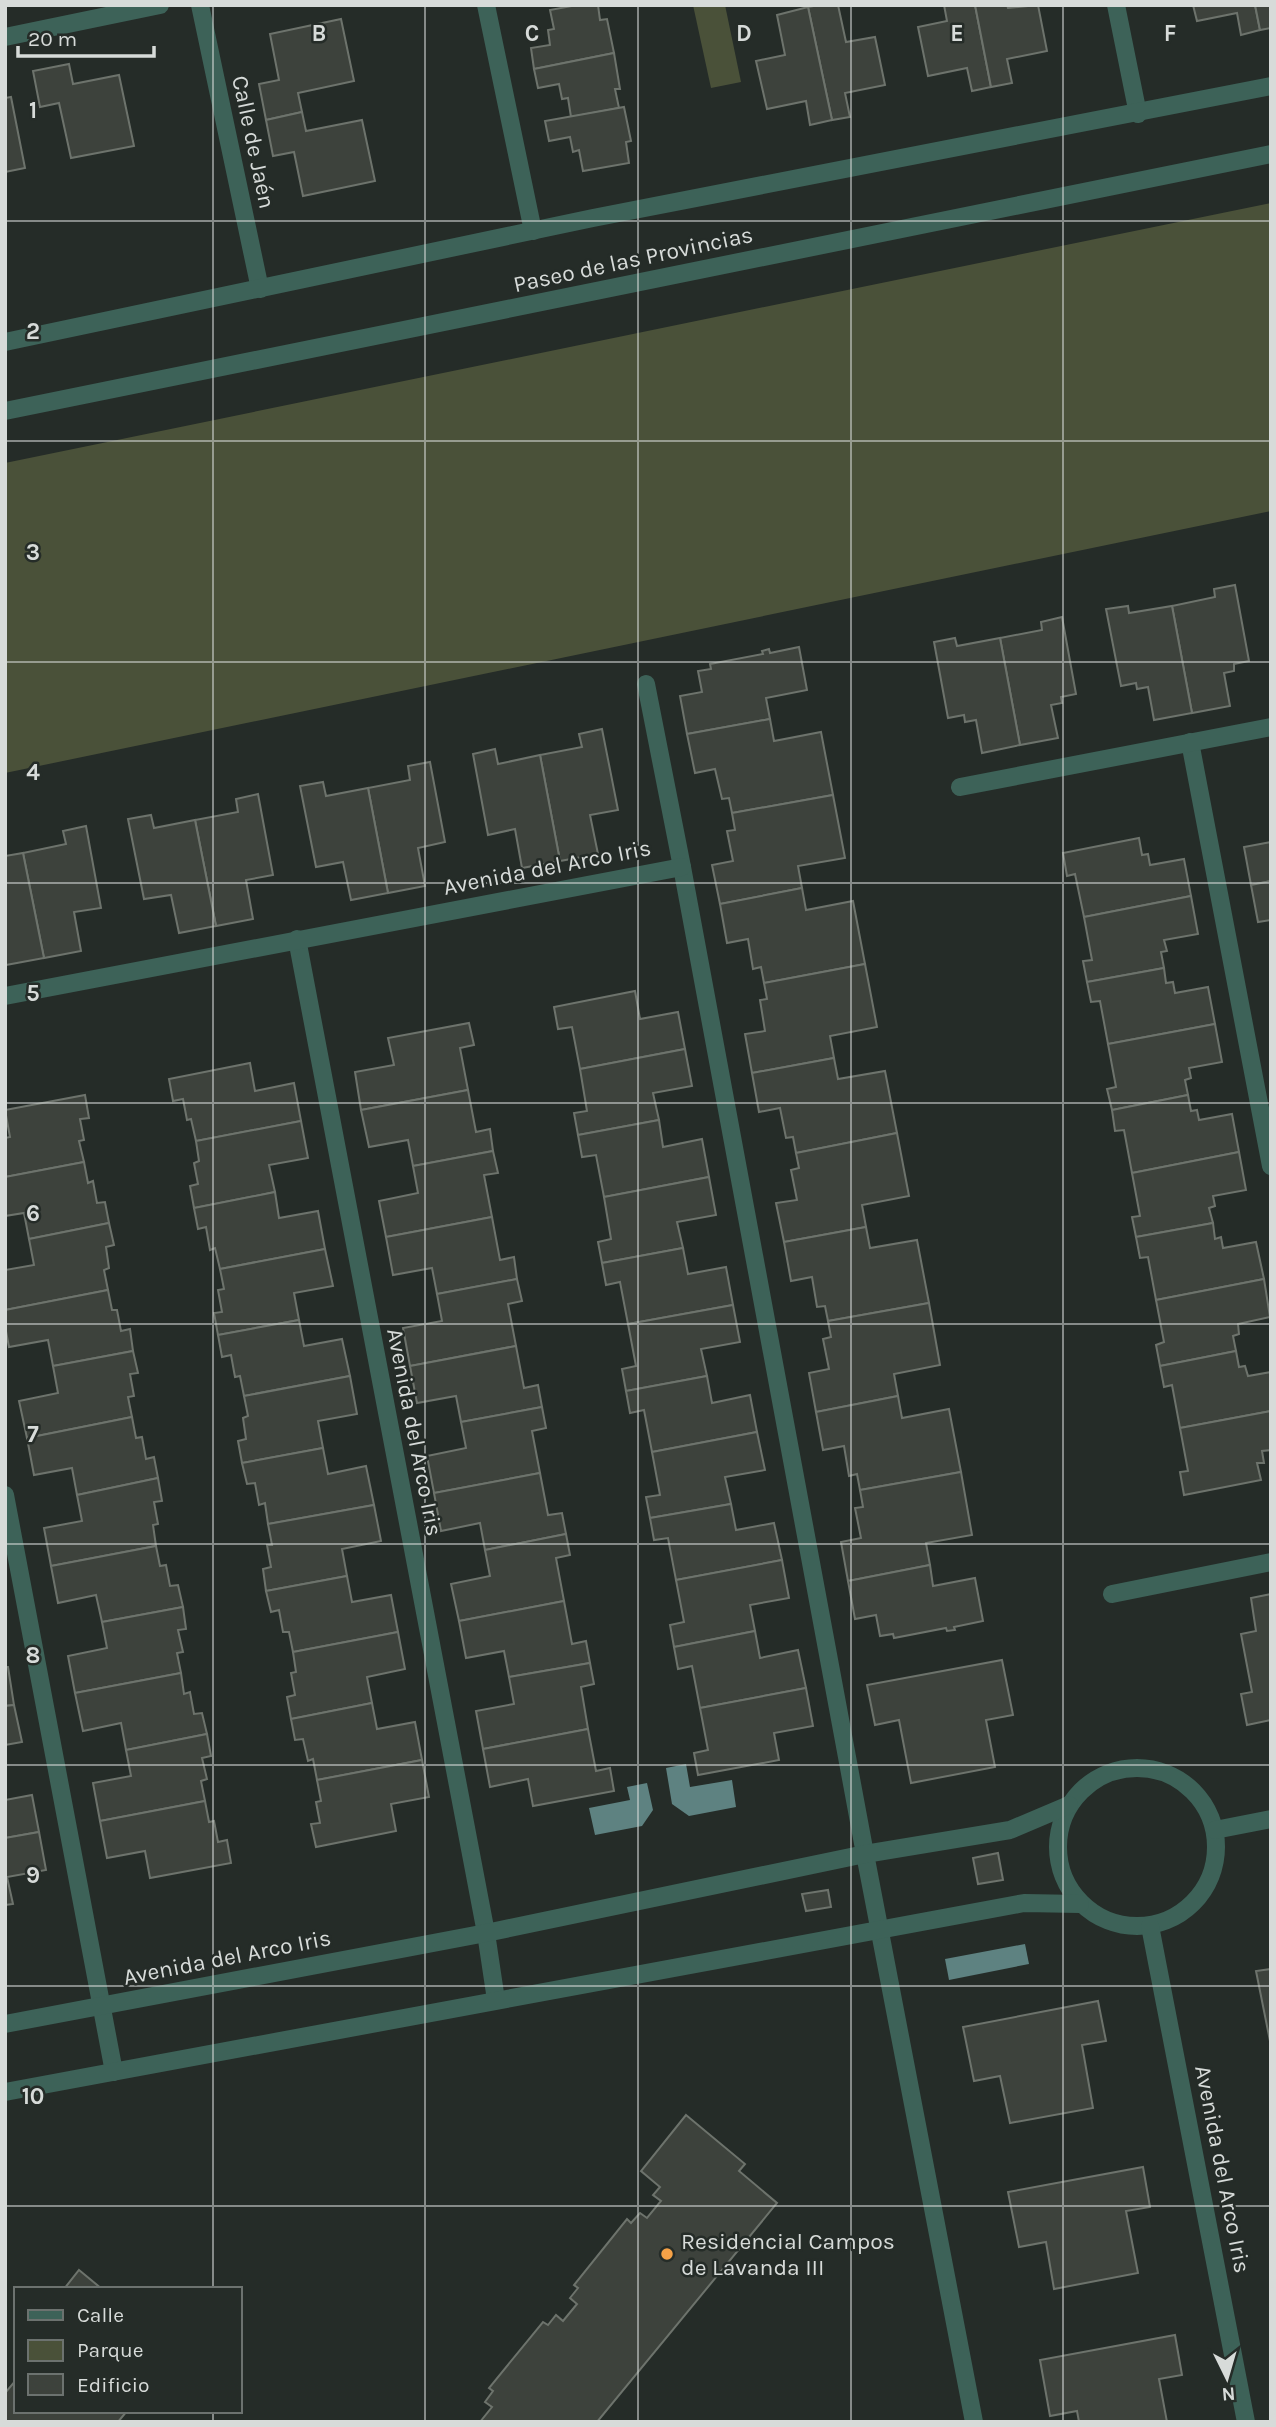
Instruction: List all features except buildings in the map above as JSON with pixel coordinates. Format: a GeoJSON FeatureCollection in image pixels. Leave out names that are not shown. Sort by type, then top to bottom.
{"type":"FeatureCollection","features":[{"type":"Feature","properties":{"kind":"street"},"geometry":{"type":"LineString","coordinates":[[5,37],[160,5]]}},
{"type":"Feature","properties":{"kind":"street","name":"Calle de Jaén"},"geometry":{"type":"LineString","coordinates":[[200,5],[260,289]]}},
{"type":"Feature","properties":{"kind":"street"},"geometry":{"type":"LineString","coordinates":[[486,5],[533,231]]}},
{"type":"Feature","properties":{"kind":"street"},"geometry":{"type":"LineString","coordinates":[[1115,5],[1138,114]]}},
{"type":"Feature","properties":{"kind":"street","name":"Paseo de las Provincias"},"geometry":{"type":"LineString","coordinates":[[5,342],[533,231],[1271,86]]}},
{"type":"Feature","properties":{"kind":"street","name":"Paseo de las Provincias"},"geometry":{"type":"LineString","coordinates":[[5,411],[1271,154]]}},
{"type":"Feature","properties":{"kind":"street","name":"Avenida del Arco Iris"},"geometry":{"type":"LineString","coordinates":[[646,684],[974,2422]]}},
{"type":"Feature","properties":{"kind":"street"},"geometry":{"type":"LineString","coordinates":[[960,787],[1271,727]]}},
{"type":"Feature","properties":{"kind":"street"},"geometry":{"type":"LineString","coordinates":[[1190,742],[1271,1166]]}},
{"type":"Feature","properties":{"kind":"street","name":"Avenida del Arco Iris"},"geometry":{"type":"LineString","coordinates":[[5,996],[682,867]]}},
{"type":"Feature","properties":{"kind":"street","name":"Avenida del Arco Iris"},"geometry":{"type":"LineString","coordinates":[[297,939],[486,1933],[496,2000]]}},
{"type":"Feature","properties":{"kind":"street","name":"Avenida del Arco Iris"},"geometry":{"type":"LineString","coordinates":[[5,1495],[114,2072]]}},
{"type":"Feature","properties":{"kind":"street"},"geometry":{"type":"LineString","coordinates":[[1112,1594],[1271,1562]]}},
{"type":"Feature","properties":{"kind":"street"},"geometry":{"type":"LineString","coordinates":[[1137,1767],[1164,1772],[1187,1785],[1205,1805],[1215,1830],[1217,1856],[1210,1881],[1195,1902],[1175,1918],[1150,1926],[1125,1926],[1101,1919],[1080,1904],[1064,1882],[1057,1857],[1059,1830],[1069,1804],[1087,1785],[1111,1772],[1137,1767]]}},
{"type":"Feature","properties":{"kind":"street","name":"Avenida del Arco Iris"},"geometry":{"type":"LineString","coordinates":[[5,2024],[486,1933],[865,1854],[1010,1830],[1069,1804]]}},
{"type":"Feature","properties":{"kind":"street"},"geometry":{"type":"LineString","coordinates":[[1215,1830],[1271,1819]]}},
{"type":"Feature","properties":{"kind":"street"},"geometry":{"type":"LineString","coordinates":[[5,2092],[1024,1903],[1080,1904]]}},
{"type":"Feature","properties":{"kind":"street","name":"Avenida del Arco Iris"},"geometry":{"type":"LineString","coordinates":[[1150,1926],[1246,2422]]}},
{"type":"Feature","properties":{"kind":"green space"},"geometry":{"type":"Polygon","coordinates":[[[693,5],[725,5],[741,82],[711,88],[693,5]]]}},
{"type":"Feature","properties":{"kind":"green space"},"geometry":{"type":"Polygon","coordinates":[[[1271,203],[1271,511],[5,773],[5,463],[1271,203]]]}},
{"type":"Feature","properties":{"kind":"water"},"geometry":{"type":"Polygon","coordinates":[[[686,1764],[690,1787],[732,1780],[736,1807],[689,1816],[672,1804],[666,1768],[686,1764]]]}},
{"type":"Feature","properties":{"kind":"water"},"geometry":{"type":"Polygon","coordinates":[[[647,1783],[653,1810],[642,1826],[595,1835],[589,1808],[630,1800],[627,1787],[647,1783]]]}},
{"type":"Feature","properties":{"kind":"water"},"geometry":{"type":"Polygon","coordinates":[[[1025,1944],[1029,1964],[949,1980],[945,1959],[1025,1944]]]}},
{"type":"Feature","properties":{"kind":"place","name":"Residencial Campos de Lavanda III"},"geometry":{"type":"Point","coordinates":[667,2254]}}]}
